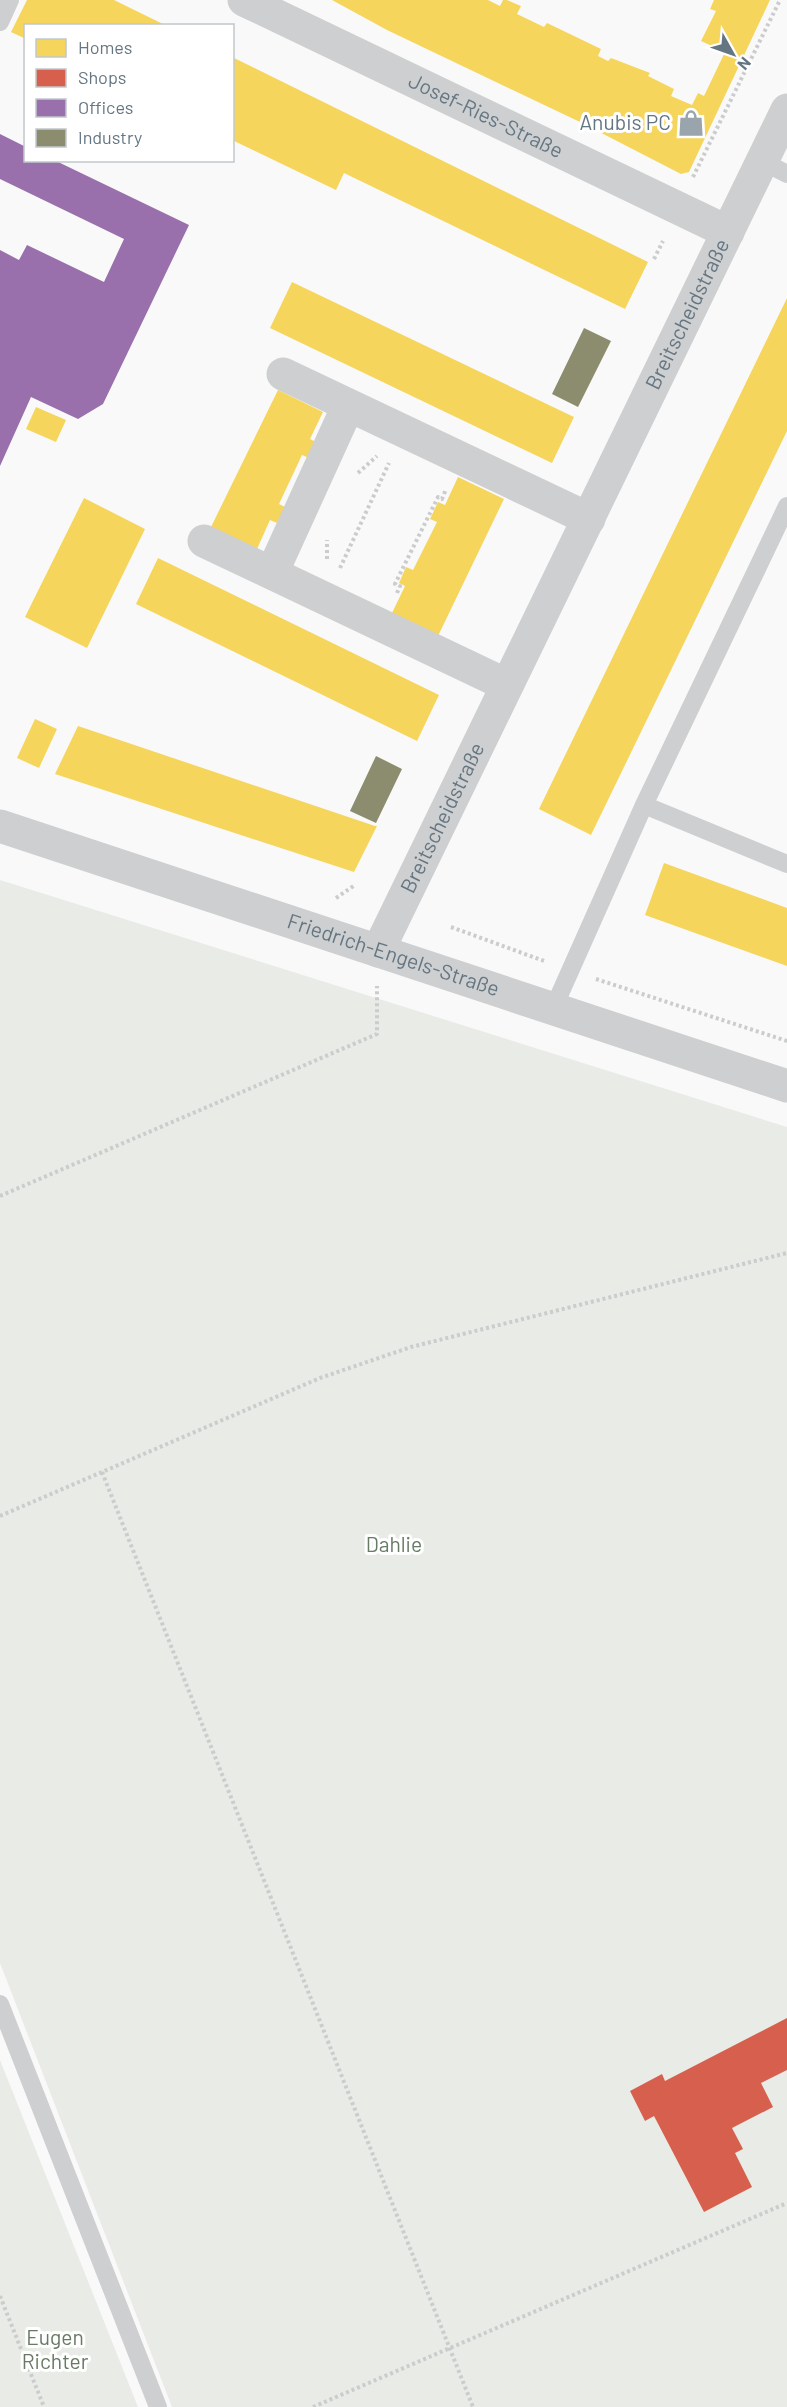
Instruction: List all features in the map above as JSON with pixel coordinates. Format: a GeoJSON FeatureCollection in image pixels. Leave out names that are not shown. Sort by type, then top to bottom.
{"type":"FeatureCollection","features":[{"type":"Feature","properties":{"kind":"street","name":"Josef-Ries-Straße"},"geometry":{"type":"LineString","coordinates":[[244,0],[728,232]]}},
{"type":"Feature","properties":{"kind":"street","name":"Breitscheidstraße"},"geometry":{"type":"LineString","coordinates":[[378,951],[728,232],[775,167],[787,110]]}},
{"type":"Feature","properties":{"kind":"street"},"geometry":{"type":"LineString","coordinates":[[283,374],[589,519]]}},
{"type":"Feature","properties":{"kind":"street"},"geometry":{"type":"LineString","coordinates":[[272,573],[348,406]]}},
{"type":"Feature","properties":{"kind":"street"},"geometry":{"type":"LineString","coordinates":[[204,542],[507,685]]}},
{"type":"Feature","properties":{"kind":"street","name":"Friedrich-Engels-Straße"},"geometry":{"type":"LineString","coordinates":[[0,826],[554,1007],[787,1086]]}},
{"type":"Feature","properties":{"kind":"lane"},"geometry":{"type":"LineString","coordinates":[[0,22],[10,0]]}},
{"type":"Feature","properties":{"kind":"lane"},"geometry":{"type":"LineString","coordinates":[[554,1007],[644,805],[787,506]]}},
{"type":"Feature","properties":{"kind":"lane"},"geometry":{"type":"LineString","coordinates":[[644,805],[787,864]]}},
{"type":"Feature","properties":{"kind":"lane"},"geometry":{"type":"LineString","coordinates":[[0,2004],[158,2407]]}},
{"type":"Feature","properties":{"kind":"path"},"geometry":{"type":"LineString","coordinates":[[696,171],[780,0]]}},
{"type":"Feature","properties":{"kind":"path"},"geometry":{"type":"LineString","coordinates":[[353,477],[403,432]]}},
{"type":"Feature","properties":{"kind":"path"},"geometry":{"type":"LineString","coordinates":[[326,599],[403,432]]}},
{"type":"Feature","properties":{"kind":"path"},"geometry":{"type":"LineString","coordinates":[[381,625],[400,586],[395,584],[438,497],[442,498],[461,459]]}},
{"type":"Feature","properties":{"kind":"path"},"geometry":{"type":"LineString","coordinates":[[326,599],[327,533]]}},
{"type":"Feature","properties":{"kind":"path"},"geometry":{"type":"LineString","coordinates":[[451,927],[570,970],[787,1041]]}},
{"type":"Feature","properties":{"kind":"path"},"geometry":{"type":"LineString","coordinates":[[0,1196],[377,1034],[375,989]]}},
{"type":"Feature","properties":{"kind":"path"},"geometry":{"type":"LineString","coordinates":[[0,1516],[320,1378],[411,1347],[787,1252]]}},
{"type":"Feature","properties":{"kind":"path"},"geometry":{"type":"LineString","coordinates":[[102,1472],[473,2407]]}},
{"type":"Feature","properties":{"kind":"path"},"geometry":{"type":"LineString","coordinates":[[314,2407],[787,2203]]}},
{"type":"Feature","properties":{"kind":"path"},"geometry":{"type":"LineString","coordinates":[[0,2296],[44,2407]]}},
{"type":"Feature","properties":{"kind":"green space","name":"Dahlie"},"geometry":{"type":"Polygon","coordinates":[[[0,880],[787,1127],[787,2407],[172,2407],[0,1963],[0,880]]]}},
{"type":"Feature","properties":{"kind":"green space","name":"Eugen Richter"},"geometry":{"type":"Polygon","coordinates":[[[0,2060],[138,2407],[0,2407],[0,2060]]]}},
{"type":"Feature","properties":{"kind":"building: Homes"},"geometry":{"type":"Polygon","coordinates":[[[27,0],[114,0],[163,24],[24,24],[24,38],[11,32],[27,0]]]}},
{"type":"Feature","properties":{"kind":"building: Homes"},"geometry":{"type":"Polygon","coordinates":[[[332,0],[488,0],[500,6],[503,0],[507,0],[521,6],[517,14],[544,27],[547,23],[601,49],[598,56],[608,61],[611,58],[650,73],[648,76],[674,89],[671,96],[692,105],[698,93],[704,96],[725,52],[701,41],[716,11],[710,9],[714,0],[770,0],[689,172],[681,174],[580,122],[387,30],[332,0]]]}},
{"type":"Feature","properties":{"kind":"building: Homes"},"geometry":{"type":"Polygon","coordinates":[[[234,58],[648,262],[625,309],[344,173],[336,190],[234,141],[234,58]]]}},
{"type":"Feature","properties":{"kind":"building: Homes"},"geometry":{"type":"Polygon","coordinates":[[[292,282],[574,417],[552,463],[270,328],[292,282]]]}},
{"type":"Feature","properties":{"kind":"building: Homes"},"geometry":{"type":"Polygon","coordinates":[[[787,298],[787,431],[591,835],[539,809],[787,298]]]}},
{"type":"Feature","properties":{"kind":"building: Homes"},"geometry":{"type":"Polygon","coordinates":[[[278,390],[323,412],[310,439],[316,442],[309,458],[302,455],[279,504],[285,507],[277,523],[270,520],[257,549],[211,527],[278,390]]]}},
{"type":"Feature","properties":{"kind":"building: Homes"},"geometry":{"type":"Polygon","coordinates":[[[36,407],[66,420],[56,442],[26,429],[36,407]]]}},
{"type":"Feature","properties":{"kind":"building: Homes"},"geometry":{"type":"Polygon","coordinates":[[[458,477],[504,499],[438,636],[392,613],[405,586],[399,583],[406,567],[413,570],[437,522],[430,519],[438,502],[445,505],[458,477]]]}},
{"type":"Feature","properties":{"kind":"building: Homes"},"geometry":{"type":"Polygon","coordinates":[[[84,498],[145,529],[87,648],[25,617],[84,498]]]}},
{"type":"Feature","properties":{"kind":"building: Homes"},"geometry":{"type":"Polygon","coordinates":[[[158,558],[439,695],[417,741],[136,604],[158,558]]]}},
{"type":"Feature","properties":{"kind":"building: Homes"},"geometry":{"type":"Polygon","coordinates":[[[35,719],[57,729],[39,768],[17,758],[35,719]]]}},
{"type":"Feature","properties":{"kind":"building: Homes"},"geometry":{"type":"Polygon","coordinates":[[[78,726],[377,826],[354,872],[55,774],[78,726]]]}},
{"type":"Feature","properties":{"kind":"building: Homes"},"geometry":{"type":"Polygon","coordinates":[[[664,863],[787,908],[787,966],[645,915],[664,863]]]}},
{"type":"Feature","properties":{"kind":"building: Shops"},"geometry":{"type":"Polygon","coordinates":[[[787,2018],[787,2070],[761,2083],[773,2107],[732,2128],[743,2149],[735,2153],[752,2187],[704,2212],[654,2116],[645,2121],[630,2091],[662,2074],[665,2081],[787,2018]]]}},
{"type":"Feature","properties":{"kind":"building: Offices"},"geometry":{"type":"Polygon","coordinates":[[[0,134],[24,146],[24,162],[58,162],[189,225],[103,404],[78,419],[31,397],[0,466],[0,250],[19,260],[27,245],[104,282],[124,239],[0,179],[0,134]]]}},
{"type":"Feature","properties":{"kind":"building: Industry"},"geometry":{"type":"Polygon","coordinates":[[[584,328],[611,341],[578,407],[552,394],[584,328]]]}},
{"type":"Feature","properties":{"kind":"building: Industry"},"geometry":{"type":"Polygon","coordinates":[[[376,756],[402,769],[376,823],[350,811],[376,756]]]}},
{"type":"Feature","properties":{"kind":"place","name":"Anubis PC"},"geometry":{"type":"Point","coordinates":[691,123]}}]}
